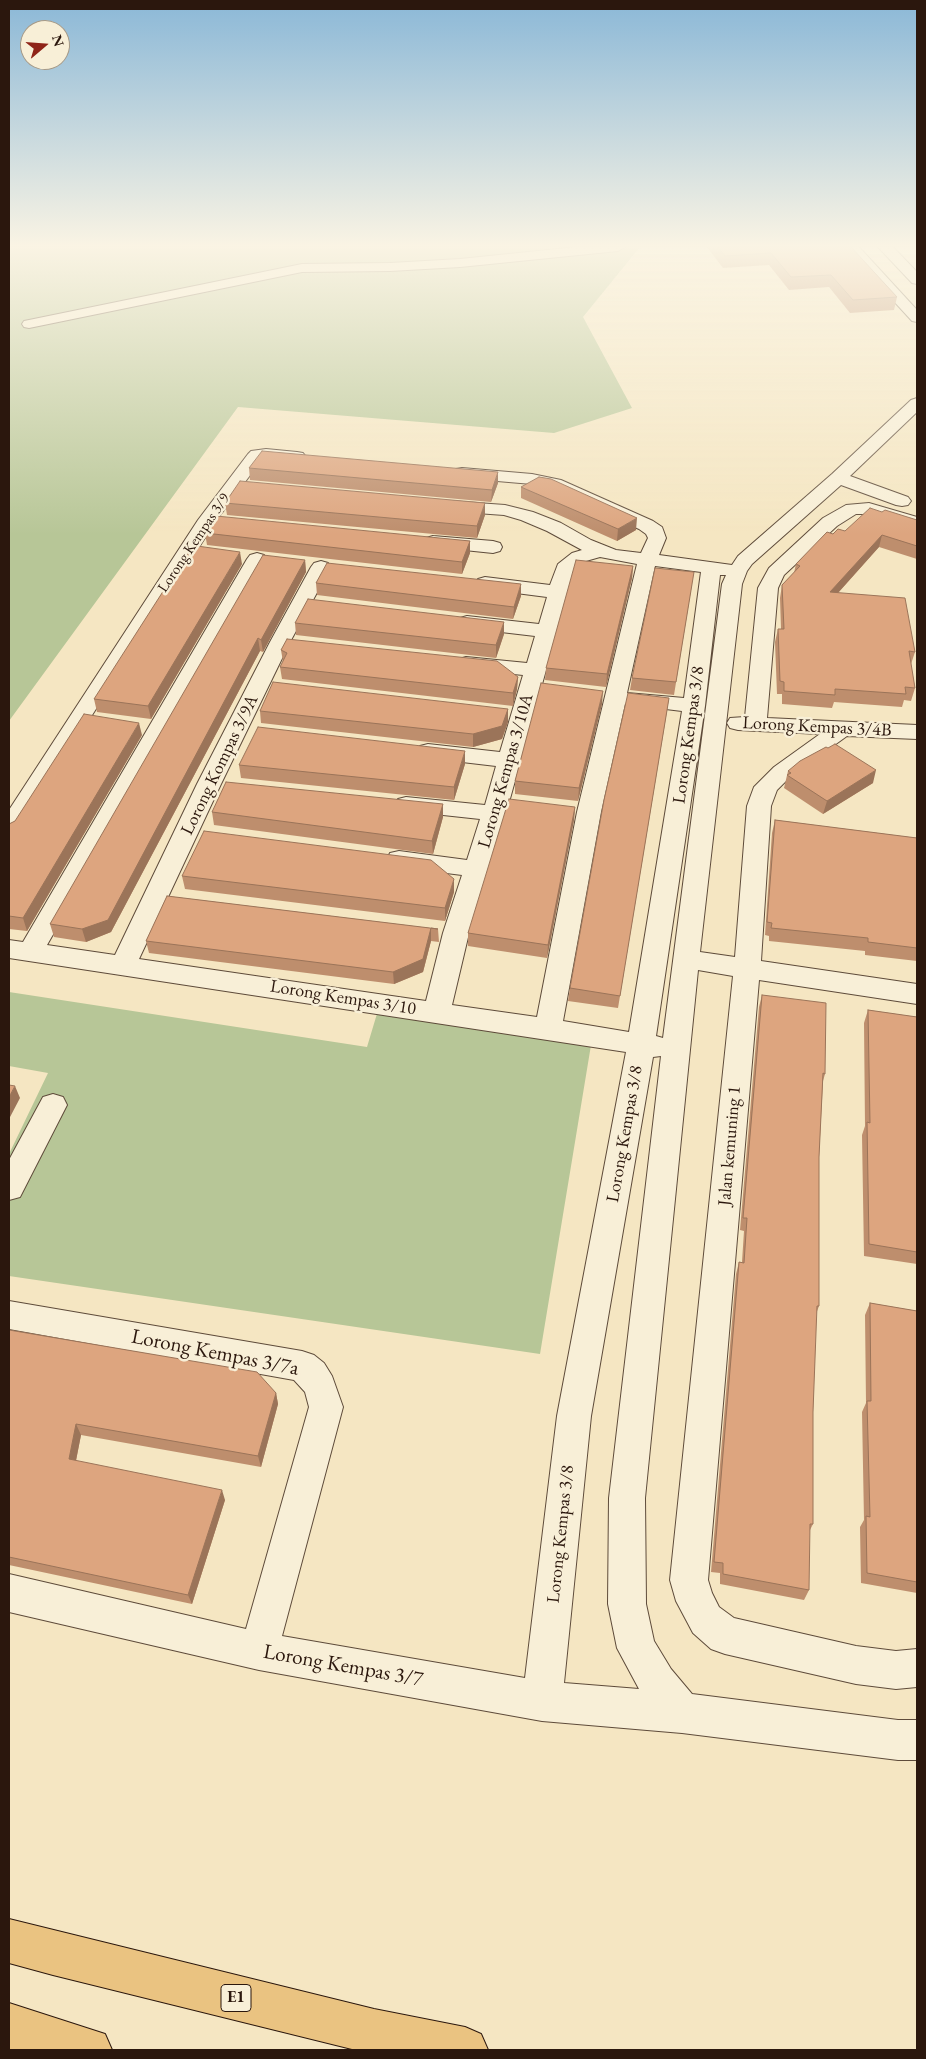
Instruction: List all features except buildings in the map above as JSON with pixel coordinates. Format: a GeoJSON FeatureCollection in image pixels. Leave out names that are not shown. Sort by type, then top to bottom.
{"type":"FeatureCollection","features":[{"type":"Feature","properties":{"kind":"highway","name":"E1"},"geometry":{"type":"LineString","coordinates":[[9,1941],[365,2030],[465,2050]]}},
{"type":"Feature","properties":{"kind":"highway"},"geometry":{"type":"LineString","coordinates":[[9,2026],[89,2050]]}},
{"type":"Feature","properties":{"kind":"street"},"geometry":{"type":"LineString","coordinates":[[429,504],[505,510],[540,520],[592,548],[647,560],[724,569],[745,560],[838,478],[917,403]]}},
{"type":"Feature","properties":{"kind":"street","name":"Lorong Kempas 3/9"},"geometry":{"type":"LineString","coordinates":[[9,828],[90,720],[217,520],[243,486],[257,455],[314,459]]}},
{"type":"Feature","properties":{"kind":"street"},"geometry":{"type":"LineString","coordinates":[[440,471],[517,478],[555,484],[646,525],[654,531],[657,538],[647,560],[606,696],[580,811],[548,1029]]}},
{"type":"Feature","properties":{"kind":"street"},"geometry":{"type":"LineString","coordinates":[[517,478],[493,547],[474,582],[558,592]]}},
{"type":"Feature","properties":{"kind":"street"},"geometry":{"type":"LineString","coordinates":[[838,478],[917,506]]}},
{"type":"Feature","properties":{"kind":"street"},"geometry":{"type":"LineString","coordinates":[[755,725],[768,588],[776,572],[830,522],[852,509],[869,508],[917,523]]}},
{"type":"Feature","properties":{"kind":"street"},"geometry":{"type":"LineString","coordinates":[[414,540],[493,547]]}},
{"type":"Feature","properties":{"kind":"street","name":"Lorong Kempas 3/10A"},"geometry":{"type":"LineString","coordinates":[[437,1012],[446,932],[477,869],[502,806],[512,714],[538,682],[547,631],[565,568],[572,560],[592,548]]}},
{"type":"Feature","properties":{"kind":"street"},"geometry":{"type":"LineString","coordinates":[[19,950],[149,728],[257,559]]}},
{"type":"Feature","properties":{"kind":"street","name":"Lorong Kompas 3/9A"},"geometry":{"type":"LineString","coordinates":[[123,965],[166,897],[246,730],[312,604],[322,567]]}},
{"type":"Feature","properties":{"kind":"street","name":"Lorong Kempas 3/8"},"geometry":{"type":"LineString","coordinates":[[542,1701],[574,1416],[641,1044],[705,713],[724,569]]}},
{"type":"Feature","properties":{"kind":"street"},"geometry":{"type":"LineString","coordinates":[[449,620],[547,631]]}},
{"type":"Feature","properties":{"kind":"street"},"geometry":{"type":"LineString","coordinates":[[446,660],[538,682]]}},
{"type":"Feature","properties":{"kind":"street","name":"Lorong Kempas 3/4B"},"geometry":{"type":"LineString","coordinates":[[606,696],[705,713],[755,725],[917,732]]}},
{"type":"Feature","properties":{"kind":"street"},"geometry":{"type":"LineString","coordinates":[[682,1713],[657,1683],[636,1648],[626,1604],[627,1498],[677,1050],[705,713]]}},
{"type":"Feature","properties":{"kind":"street","name":"Jalan kemuning 1"},"geometry":{"type":"LineString","coordinates":[[842,729],[782,772],[766,787],[760,806],[747,967],[689,1580],[695,1601],[706,1620],[725,1635],[856,1665],[896,1670],[917,1668]]}},
{"type":"Feature","properties":{"kind":"street"},"geometry":{"type":"LineString","coordinates":[[411,749],[508,760]]}},
{"type":"Feature","properties":{"kind":"street"},"geometry":{"type":"LineString","coordinates":[[386,802],[502,806]]}},
{"type":"Feature","properties":{"kind":"street"},"geometry":{"type":"LineString","coordinates":[[380,856],[477,869]]}},
{"type":"Feature","properties":{"kind":"street","name":"Lorong Kempas 3/10"},"geometry":{"type":"LineString","coordinates":[[19,950],[437,1012],[677,1050]]}},
{"type":"Feature","properties":{"kind":"street"},"geometry":{"type":"LineString","coordinates":[[686,959],[917,994]]}},
{"type":"Feature","properties":{"kind":"street"},"geometry":{"type":"LineString","coordinates":[[9,1188],[53,1105]]}},
{"type":"Feature","properties":{"kind":"street","name":"Lorong Kempas 3/7a"},"geometry":{"type":"LineString","coordinates":[[9,1315],[302,1366],[312,1374],[320,1387],[326,1407],[259,1651]]}},
{"type":"Feature","properties":{"kind":"street","name":"Lorong Kempas 3/7"},"geometry":{"type":"LineString","coordinates":[[9,1593],[259,1651],[542,1701],[682,1713],[898,1740],[917,1740]]}},
{"type":"Feature","properties":{"kind":"green space"},"geometry":{"type":"Polygon","coordinates":[[[9,343],[597,343],[632,408],[554,433],[238,407],[9,721],[9,343]]]}},
{"type":"Feature","properties":{"kind":"green space"},"geometry":{"type":"Polygon","coordinates":[[[9,992],[367,1047],[379,1007],[592,1039],[540,1354],[9,1276],[9,1154],[48,1073],[9,1066],[9,992]]]}}]}
